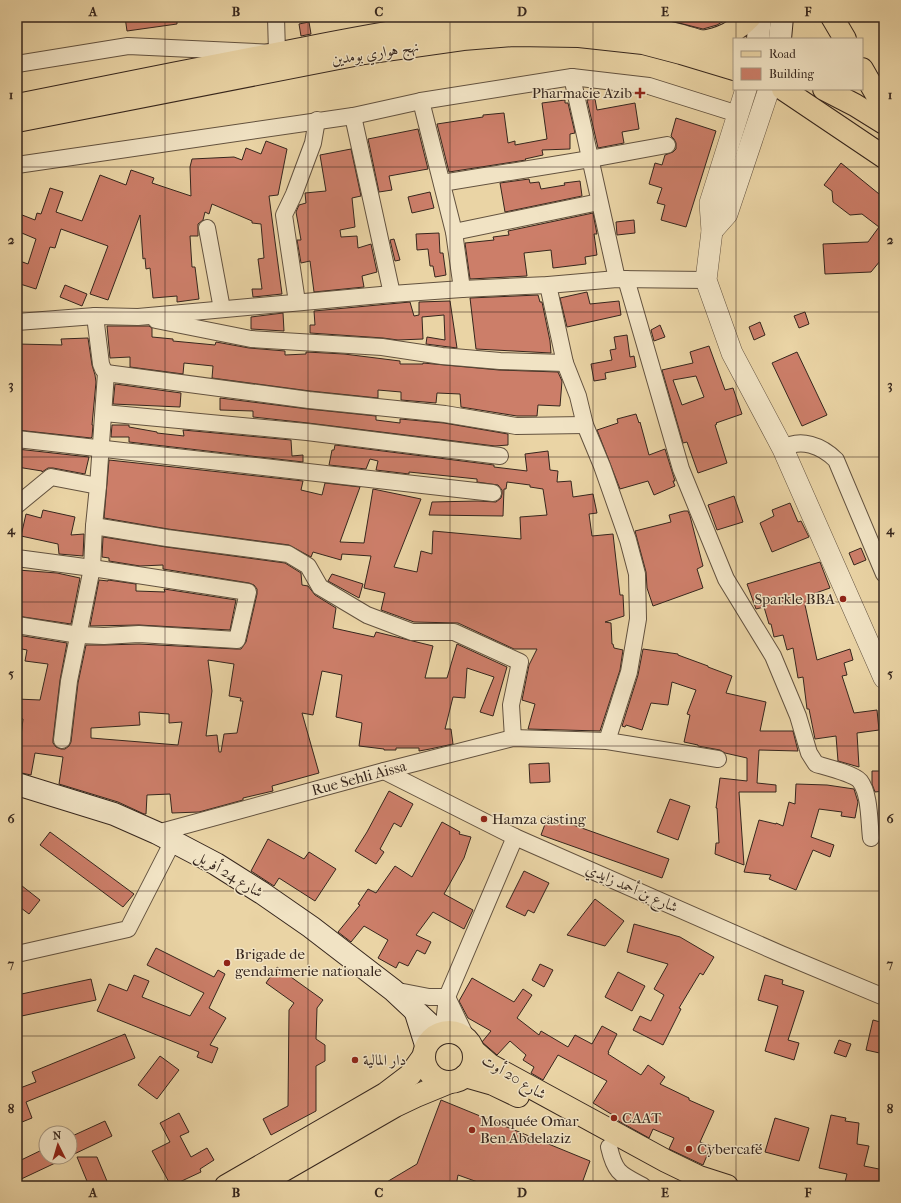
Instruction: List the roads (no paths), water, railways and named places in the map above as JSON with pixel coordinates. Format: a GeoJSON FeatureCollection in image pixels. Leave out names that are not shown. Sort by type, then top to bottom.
{"type":"FeatureCollection","features":[{"type":"Feature","properties":{"kind":"main road"},"geometry":{"type":"LineString","coordinates":[[700,42],[715,40],[730,34],[743,25],[750,17]]}},
{"type":"Feature","properties":{"kind":"main road"},"geometry":{"type":"LineString","coordinates":[[758,38],[760,17]]}},
{"type":"Feature","properties":{"kind":"main road"},"geometry":{"type":"LineString","coordinates":[[780,38],[782,17]]}},
{"type":"Feature","properties":{"kind":"main road","name":"نهج هواري بومدين"},"geometry":{"type":"LineString","coordinates":[[17,105],[391,31],[514,18],[549,18],[611,23],[645,28],[678,35],[733,52]]}},
{"type":"Feature","properties":{"kind":"main road","name":"نهج هواري بومدين"},"geometry":{"type":"LineString","coordinates":[[17,121],[364,53],[463,39],[547,35],[579,36],[636,42],[681,52],[733,69]]}},
{"type":"Feature","properties":{"kind":"main road"},"geometry":{"type":"LineString","coordinates":[[863,71],[884,110]]}},
{"type":"Feature","properties":{"kind":"main road"},"geometry":{"type":"LineString","coordinates":[[784,90],[884,157]]}},
{"type":"Feature","properties":{"kind":"main road"},"geometry":{"type":"LineString","coordinates":[[826,90],[854,104],[884,123]]}},
{"type":"Feature","properties":{"kind":"main road","name":"شارع 24 أفريل"},"geometry":{"type":"LineString","coordinates":[[17,784],[114,814],[165,837],[216,864],[262,893],[311,927],[393,990],[415,1012],[433,1042]]}},
{"type":"Feature","properties":{"kind":"main road"},"geometry":{"type":"LineString","coordinates":[[226,1186],[385,1094],[404,1081],[410,1075],[433,1042],[456,1032],[470,1045],[474,1058],[473,1065],[458,1079],[396,1106],[266,1184]]}},
{"type":"Feature","properties":{"kind":"main road"},"geometry":{"type":"LineString","coordinates":[[433,1042],[425,1065],[431,1075],[438,1080],[458,1079]]}},
{"type":"Feature","properties":{"kind":"main road","name":"شارع 20 أوت"},"geometry":{"type":"LineString","coordinates":[[470,1045],[496,1069],[644,1150],[699,1177],[727,1186]]}},
{"type":"Feature","properties":{"kind":"main road","name":"شارع 20 أوت"},"geometry":{"type":"LineString","coordinates":[[458,1079],[493,1084],[683,1186]]}},
{"type":"Feature","properties":{"kind":"street"},"geometry":{"type":"LineString","coordinates":[[17,64],[128,46],[277,53],[276,17]]}},
{"type":"Feature","properties":{"kind":"street"},"geometry":{"type":"LineString","coordinates":[[572,77],[599,202],[621,279],[681,469],[726,579],[773,656],[798,716],[809,753],[816,764],[832,768],[859,780],[866,791],[871,838]]}},
{"type":"Feature","properties":{"kind":"street"},"geometry":{"type":"LineString","coordinates":[[17,165],[317,120],[353,116],[421,101],[572,77],[649,86],[738,114]]}},
{"type":"Feature","properties":{"kind":"street"},"geometry":{"type":"LineString","coordinates":[[746,90],[710,203],[712,231],[706,280],[732,353],[783,448],[884,678]]}},
{"type":"Feature","properties":{"kind":"street"},"geometry":{"type":"LineString","coordinates":[[712,231],[726,214],[768,90]]}},
{"type":"Feature","properties":{"kind":"street"},"geometry":{"type":"LineString","coordinates":[[421,101],[454,232],[462,289]]}},
{"type":"Feature","properties":{"kind":"street"},"geometry":{"type":"LineString","coordinates":[[353,116],[392,294]]}},
{"type":"Feature","properties":{"kind":"street"},"geometry":{"type":"LineString","coordinates":[[297,302],[284,215],[294,194],[313,143],[317,120]]}},
{"type":"Feature","properties":{"kind":"street"},"geometry":{"type":"LineString","coordinates":[[442,183],[590,160],[666,145]]}},
{"type":"Feature","properties":{"kind":"street"},"geometry":{"type":"LineString","coordinates":[[454,232],[599,202]]}},
{"type":"Feature","properties":{"kind":"street"},"geometry":{"type":"LineString","coordinates":[[208,228],[222,309]]}},
{"type":"Feature","properties":{"kind":"street"},"geometry":{"type":"LineString","coordinates":[[17,322],[95,316],[138,317],[392,294],[548,285],[621,279],[706,280]]}},
{"type":"Feature","properties":{"kind":"street"},"geometry":{"type":"LineString","coordinates":[[548,285],[565,363],[578,396],[585,425],[602,466],[628,540],[637,574],[638,619],[629,672],[607,741]]}},
{"type":"Feature","properties":{"kind":"street"},"geometry":{"type":"LineString","coordinates":[[62,740],[70,681],[92,568],[106,373],[101,364],[95,316]]}},
{"type":"Feature","properties":{"kind":"street"},"geometry":{"type":"LineString","coordinates":[[138,317],[251,339],[382,347],[442,356],[492,360],[565,363]]}},
{"type":"Feature","properties":{"kind":"street"},"geometry":{"type":"LineString","coordinates":[[106,373],[309,400],[445,414],[516,426],[585,425]]}},
{"type":"Feature","properties":{"kind":"street"},"geometry":{"type":"LineString","coordinates":[[104,413],[308,432],[500,456]]}},
{"type":"Feature","properties":{"kind":"street"},"geometry":{"type":"LineString","coordinates":[[17,439],[494,493]]}},
{"type":"Feature","properties":{"kind":"street"},"geometry":{"type":"LineString","coordinates":[[783,448],[788,444],[797,442],[809,444],[826,452],[836,460],[884,574]]}},
{"type":"Feature","properties":{"kind":"street"},"geometry":{"type":"LineString","coordinates":[[17,506],[51,477],[98,486]]}},
{"type":"Feature","properties":{"kind":"street"},"geometry":{"type":"LineString","coordinates":[[94,526],[167,538],[288,554],[308,566],[320,587],[367,615],[412,632],[454,632],[520,662],[511,705],[513,738]]}},
{"type":"Feature","properties":{"kind":"street"},"geometry":{"type":"LineString","coordinates":[[17,558],[248,592],[237,640],[138,634],[104,636],[79,635],[17,624]]}},
{"type":"Feature","properties":{"kind":"street","name":"Rue Sehli Aissa"},"geometry":{"type":"LineString","coordinates":[[165,837],[384,771],[513,738],[607,741],[718,759]]}},
{"type":"Feature","properties":{"kind":"street","name":"شارع بن أحمد زايدي"},"geometry":{"type":"LineString","coordinates":[[384,771],[515,837],[781,954],[884,997]]}},
{"type":"Feature","properties":{"kind":"street"},"geometry":{"type":"LineString","coordinates":[[17,954],[128,929],[165,837]]}},
{"type":"Feature","properties":{"kind":"street"},"geometry":{"type":"LineString","coordinates":[[433,1042],[447,997],[515,837]]}},
{"type":"Feature","properties":{"kind":"street"},"geometry":{"type":"LineString","coordinates":[[393,990],[429,997],[447,997]]}},
{"type":"Feature","properties":{"kind":"street"},"geometry":{"type":"LineString","coordinates":[[447,997],[470,1045]]}},
{"type":"Feature","properties":{"kind":"street"},"geometry":{"type":"LineString","coordinates":[[609,1147],[614,1166],[619,1172],[643,1186]]}},
{"type":"Feature","properties":{"kind":"place","name":"Pharmacie Azib"},"geometry":{"type":"Point","coordinates":[640,93]}},
{"type":"Feature","properties":{"kind":"place","name":"Sparkle BBA"},"geometry":{"type":"Point","coordinates":[843,599]}},
{"type":"Feature","properties":{"kind":"place","name":"Hamza casting"},"geometry":{"type":"Point","coordinates":[484,819]}},
{"type":"Feature","properties":{"kind":"place","name":"Brigade de gendarmerie nationale"},"geometry":{"type":"Point","coordinates":[227,963]}},
{"type":"Feature","properties":{"kind":"place","name":"دار المالية"},"geometry":{"type":"Point","coordinates":[355,1060]}},
{"type":"Feature","properties":{"kind":"place","name":"CAAT"},"geometry":{"type":"Point","coordinates":[614,1118]}},
{"type":"Feature","properties":{"kind":"place","name":"Mosquée Omar Ben Abdelaziz"},"geometry":{"type":"Point","coordinates":[472,1130]}},
{"type":"Feature","properties":{"kind":"place","name":"Cybercafé"},"geometry":{"type":"Point","coordinates":[689,1149]}}]}
